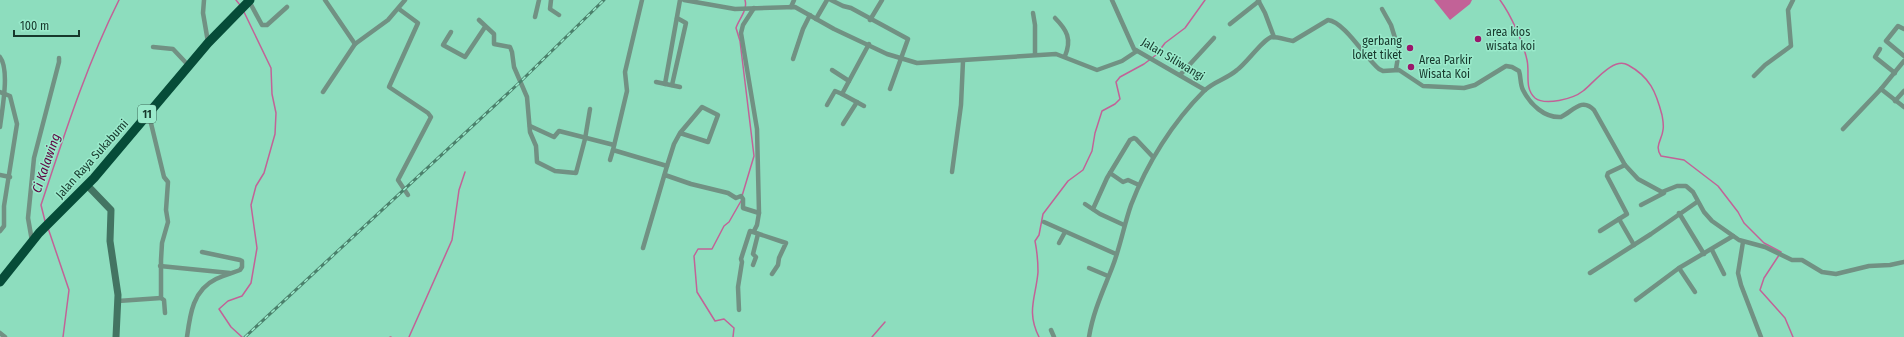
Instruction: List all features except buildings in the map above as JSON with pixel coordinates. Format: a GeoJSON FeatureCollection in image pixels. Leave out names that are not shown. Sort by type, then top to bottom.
{"type":"FeatureCollection","features":[{"type":"Feature","properties":{"kind":"highway","name":"Jalan Raya Sukabumi"},"geometry":{"type":"LineString","coordinates":[[0,282],[39,232],[87,185],[208,43],[247,4]]}},
{"type":"Feature","properties":{"kind":"street"},"geometry":{"type":"LineString","coordinates":[[204,0],[203,13],[208,43]]}},
{"type":"Feature","properties":{"kind":"street"},"geometry":{"type":"LineString","coordinates":[[325,0],[355,44]]}},
{"type":"Feature","properties":{"kind":"street"},"geometry":{"type":"LineString","coordinates":[[323,92],[355,44],[380,27],[399,9],[405,0]]}},
{"type":"Feature","properties":{"kind":"street"},"geometry":{"type":"LineString","coordinates":[[535,17],[539,0]]}},
{"type":"Feature","properties":{"kind":"street"},"geometry":{"type":"LineString","coordinates":[[551,0],[550,9],[559,15]]}},
{"type":"Feature","properties":{"kind":"street"},"geometry":{"type":"LineString","coordinates":[[610,160],[627,91],[625,72],[642,0]]}},
{"type":"Feature","properties":{"kind":"street"},"geometry":{"type":"LineString","coordinates":[[665,84],[680,0]]}},
{"type":"Feature","properties":{"kind":"street"},"geometry":{"type":"LineString","coordinates":[[684,0],[735,9],[791,7],[900,59],[923,63],[1035,54],[1056,54],[1065,56],[1097,70],[1137,52]]}},
{"type":"Feature","properties":{"kind":"street"},"geometry":{"type":"LineString","coordinates":[[791,7],[794,0]]}},
{"type":"Feature","properties":{"kind":"street"},"geometry":{"type":"LineString","coordinates":[[816,19],[827,0]]}},
{"type":"Feature","properties":{"kind":"street"},"geometry":{"type":"LineString","coordinates":[[831,0],[851,8],[908,40],[890,89]]}},
{"type":"Feature","properties":{"kind":"street"},"geometry":{"type":"LineString","coordinates":[[870,20],[882,0]]}},
{"type":"Feature","properties":{"kind":"street","name":"Jalan Siliwangi"},"geometry":{"type":"LineString","coordinates":[[1112,0],[1132,45],[1137,52],[1205,90]]}},
{"type":"Feature","properties":{"kind":"street"},"geometry":{"type":"LineString","coordinates":[[1230,24],[1258,0],[1265,13],[1274,37]]}},
{"type":"Feature","properties":{"kind":"street"},"geometry":{"type":"LineString","coordinates":[[1754,76],[1765,65],[1789,49],[1791,46],[1788,10],[1792,0]]}},
{"type":"Feature","properties":{"kind":"street"},"geometry":{"type":"LineString","coordinates":[[247,4],[262,25],[267,25],[287,7]]}},
{"type":"Feature","properties":{"kind":"street"},"geometry":{"type":"LineString","coordinates":[[753,265],[756,257],[753,254],[759,213],[757,129],[742,28],[754,8]]}},
{"type":"Feature","properties":{"kind":"street"},"geometry":{"type":"LineString","coordinates":[[399,9],[418,23],[389,87],[428,113],[431,117],[398,180],[408,195]]}},
{"type":"Feature","properties":{"kind":"street"},"geometry":{"type":"LineString","coordinates":[[1382,9],[1389,21],[1399,51],[1396,69]]}},
{"type":"Feature","properties":{"kind":"street"},"geometry":{"type":"LineString","coordinates":[[1033,13],[1035,25],[1035,54]]}},
{"type":"Feature","properties":{"kind":"street"},"geometry":{"type":"LineString","coordinates":[[793,59],[803,29],[810,15]]}},
{"type":"Feature","properties":{"kind":"street"},"geometry":{"type":"LineString","coordinates":[[672,85],[686,23],[677,18]]}},
{"type":"Feature","properties":{"kind":"street"},"geometry":{"type":"LineString","coordinates":[[1055,18],[1064,27],[1069,38],[1065,56]]}},
{"type":"Feature","properties":{"kind":"street"},"geometry":{"type":"LineString","coordinates":[[479,20],[495,36],[494,44],[511,48],[514,67],[526,98],[530,132],[536,146],[536,161],[555,170],[576,173],[585,139],[590,109]]}},
{"type":"Feature","properties":{"kind":"street"},"geometry":{"type":"LineString","coordinates":[[1089,337],[1097,304],[1116,254],[1124,225],[1139,185],[1153,157],[1188,109],[1212,83],[1231,75],[1238,70],[1267,40],[1274,37],[1293,41],[1326,20],[1330,20],[1359,45],[1377,68],[1383,71],[1396,69],[1401,71],[1422,86],[1464,88],[1475,85],[1506,66],[1512,67],[1519,71],[1523,90],[1537,108],[1545,114],[1553,117],[1560,117],[1582,104],[1586,104],[1593,108],[1625,165],[1638,178],[1664,193]]}},
{"type":"Feature","properties":{"kind":"street"},"geometry":{"type":"LineString","coordinates":[[1904,29],[1898,26],[1886,41],[1904,56]]}},
{"type":"Feature","properties":{"kind":"street"},"geometry":{"type":"LineString","coordinates":[[451,32],[443,44],[465,56],[485,27]]}},
{"type":"Feature","properties":{"kind":"street"},"geometry":{"type":"LineString","coordinates":[[1180,75],[1214,38]]}},
{"type":"Feature","properties":{"kind":"street"},"geometry":{"type":"LineString","coordinates":[[842,94],[869,44]]}},
{"type":"Feature","properties":{"kind":"street"},"geometry":{"type":"LineString","coordinates":[[153,47],[173,49],[189,66]]}},
{"type":"Feature","properties":{"kind":"street"},"geometry":{"type":"LineString","coordinates":[[1880,50],[1875,56],[1876,58],[1895,72]]}},
{"type":"Feature","properties":{"kind":"street"},"geometry":{"type":"LineString","coordinates":[[0,57],[2,60],[5,77],[2,92],[0,127]]}},
{"type":"Feature","properties":{"kind":"street"},"geometry":{"type":"LineString","coordinates":[[32,241],[28,218],[34,158],[58,69],[59,58]]}},
{"type":"Feature","properties":{"kind":"street"},"geometry":{"type":"LineString","coordinates":[[952,172],[961,105],[962,61]]}},
{"type":"Feature","properties":{"kind":"street"},"geometry":{"type":"LineString","coordinates":[[1842,129],[1881,89],[1904,61]]}},
{"type":"Feature","properties":{"kind":"street"},"geometry":{"type":"LineString","coordinates":[[832,70],[849,81]]}},
{"type":"Feature","properties":{"kind":"street"},"geometry":{"type":"LineString","coordinates":[[656,82],[680,86]]}},
{"type":"Feature","properties":{"kind":"street"},"geometry":{"type":"LineString","coordinates":[[1881,89],[1904,108]]}},
{"type":"Feature","properties":{"kind":"street"},"geometry":{"type":"LineString","coordinates":[[827,105],[835,91],[864,106]]}},
{"type":"Feature","properties":{"kind":"street"},"geometry":{"type":"LineString","coordinates":[[1895,101],[1904,91]]}},
{"type":"Feature","properties":{"kind":"street"},"geometry":{"type":"LineString","coordinates":[[0,231],[4,226],[4,206],[10,177],[17,121],[11,99],[2,92]]}},
{"type":"Feature","properties":{"kind":"street"},"geometry":{"type":"LineString","coordinates":[[843,124],[857,102]]}},
{"type":"Feature","properties":{"kind":"street"},"geometry":{"type":"LineString","coordinates":[[643,248],[674,144],[680,133],[703,107],[718,115],[708,142],[680,133]]}},
{"type":"Feature","properties":{"kind":"street"},"geometry":{"type":"LineString","coordinates":[[149,113],[164,177],[168,180],[166,210],[168,222],[162,243],[160,266],[162,298],[164,300],[165,313]]}},
{"type":"Feature","properties":{"kind":"street"},"geometry":{"type":"LineString","coordinates":[[530,126],[554,137],[559,131],[667,166]]}},
{"type":"Feature","properties":{"kind":"street"},"geometry":{"type":"LineString","coordinates":[[1093,209],[1110,173],[1126,146],[1134,138],[1153,157]]}},
{"type":"Feature","properties":{"kind":"street"},"geometry":{"type":"LineString","coordinates":[[1600,231],[1627,213],[1607,176],[1625,165]]}},
{"type":"Feature","properties":{"kind":"street"},"geometry":{"type":"LineString","coordinates":[[1110,173],[1123,182],[1128,180],[1139,185]]}},
{"type":"Feature","properties":{"kind":"street"},"geometry":{"type":"LineString","coordinates":[[0,174],[10,177]]}},
{"type":"Feature","properties":{"kind":"street"},"geometry":{"type":"LineString","coordinates":[[665,175],[691,184],[728,193],[736,198],[741,196],[743,199],[743,208],[759,213]]}},
{"type":"Feature","properties":{"kind":"street"},"geometry":{"type":"LineString","coordinates":[[87,185],[111,210],[110,241],[118,301],[116,337]]}},
{"type":"Feature","properties":{"kind":"street"},"geometry":{"type":"LineString","coordinates":[[1641,205],[1677,186],[1686,186],[1693,192],[1697,202],[1712,221],[1733,236],[1743,242],[1765,247],[1792,260],[1802,260],[1829,274],[1845,273],[1869,266],[1890,266],[1904,262]]}},
{"type":"Feature","properties":{"kind":"street"},"geometry":{"type":"LineString","coordinates":[[1590,273],[1697,202]]}},
{"type":"Feature","properties":{"kind":"street"},"geometry":{"type":"LineString","coordinates":[[1085,204],[1124,225]]}},
{"type":"Feature","properties":{"kind":"street"},"geometry":{"type":"LineString","coordinates":[[1679,213],[1704,254]]}},
{"type":"Feature","properties":{"kind":"street"},"geometry":{"type":"LineString","coordinates":[[1620,219],[1634,245]]}},
{"type":"Feature","properties":{"kind":"street"},"geometry":{"type":"LineString","coordinates":[[1044,222],[1116,254]]}},
{"type":"Feature","properties":{"kind":"street"},"geometry":{"type":"LineString","coordinates":[[739,310],[737,294],[741,257],[745,249],[748,232],[750,230],[786,243],[778,265],[772,274]]}},
{"type":"Feature","properties":{"kind":"street"},"geometry":{"type":"LineString","coordinates":[[1059,243],[1065,232]]}},
{"type":"Feature","properties":{"kind":"street"},"geometry":{"type":"LineString","coordinates":[[1636,300],[1679,268],[1712,250],[1733,236]]}},
{"type":"Feature","properties":{"kind":"street"},"geometry":{"type":"LineString","coordinates":[[1743,242],[1738,273],[1741,285],[1761,337]]}},
{"type":"Feature","properties":{"kind":"street"},"geometry":{"type":"LineString","coordinates":[[1712,250],[1724,274]]}},
{"type":"Feature","properties":{"kind":"street"},"geometry":{"type":"LineString","coordinates":[[187,337],[190,314],[198,294],[209,283],[241,268],[241,260],[202,252]]}},
{"type":"Feature","properties":{"kind":"street"},"geometry":{"type":"LineString","coordinates":[[160,266],[230,273]]}},
{"type":"Feature","properties":{"kind":"street"},"geometry":{"type":"LineString","coordinates":[[1089,268],[1108,276]]}},
{"type":"Feature","properties":{"kind":"street"},"geometry":{"type":"LineString","coordinates":[[1679,268],[1695,292]]}},
{"type":"Feature","properties":{"kind":"street"},"geometry":{"type":"LineString","coordinates":[[118,301],[162,298]]}},
{"type":"Feature","properties":{"kind":"street"},"geometry":{"type":"LineString","coordinates":[[1051,330],[1054,337]]}},
{"type":"Feature","properties":{"kind":"street"},"geometry":{"type":"LineString","coordinates":[[0,334],[5,337]]}},
{"type":"Feature","properties":{"kind":"shaded area"},"geometry":{"type":"Polygon","coordinates":[[[1434,0],[1472,0],[1470,4],[1450,20],[1434,0]]]}},
{"type":"Feature","properties":{"kind":"waterway","name":"Ci Kalawing"},"geometry":{"type":"LineString","coordinates":[[45,221],[41,205],[58,153],[96,50],[119,0]]}},
{"type":"Feature","properties":{"kind":"waterway"},"geometry":{"type":"LineString","coordinates":[[236,0],[240,5]]}},
{"type":"Feature","properties":{"kind":"waterway"},"geometry":{"type":"LineString","coordinates":[[742,196],[754,156],[740,41],[736,28],[744,11],[746,4],[745,0]]}},
{"type":"Feature","properties":{"kind":"waterway"},"geometry":{"type":"LineString","coordinates":[[1039,337],[1035,328],[1032,312],[1038,272],[1035,241],[1039,235],[1043,214],[1068,181],[1083,170],[1092,151],[1095,133],[1102,111],[1115,104],[1120,99],[1116,82],[1120,77],[1144,64],[1156,55],[1165,43],[1185,28],[1205,0]]}},
{"type":"Feature","properties":{"kind":"waterway"},"geometry":{"type":"LineString","coordinates":[[1500,0],[1523,45],[1528,65],[1528,85],[1535,98],[1545,101],[1552,101],[1573,97],[1583,91],[1610,67],[1622,63],[1636,70],[1647,80],[1654,92],[1662,115],[1663,128],[1658,146],[1661,156],[1684,160],[1718,186],[1738,212],[1744,223],[1764,243],[1781,252],[1764,278],[1760,290],[1785,318],[1793,337]]}},
{"type":"Feature","properties":{"kind":"waterway"},"geometry":{"type":"LineString","coordinates":[[242,337],[231,327],[219,309],[228,301],[242,296],[251,283],[257,248],[251,205],[256,186],[264,173],[275,134],[276,113],[272,94],[271,68],[244,12]]}},
{"type":"Feature","properties":{"kind":"waterway"},"geometry":{"type":"LineString","coordinates":[[409,337],[452,240],[459,190],[465,172]]}},
{"type":"Feature","properties":{"kind":"waterway"},"geometry":{"type":"LineString","coordinates":[[733,337],[734,328],[724,319],[715,321],[697,292],[694,256],[698,249],[712,249],[724,226],[729,222],[741,201]]}},
{"type":"Feature","properties":{"kind":"waterway","name":"Ci Kalawing"},"geometry":{"type":"LineString","coordinates":[[48,228],[69,290],[63,337]]}},
{"type":"Feature","properties":{"kind":"waterway"},"geometry":{"type":"LineString","coordinates":[[872,337],[885,322]]}},
{"type":"Feature","properties":{"kind":"railway"},"geometry":{"type":"LineString","coordinates":[[245,337],[519,83],[604,0]]}},
{"type":"Feature","properties":{"kind":"place","name":"area kios wisata koi"},"geometry":{"type":"Point","coordinates":[1478,39]}},
{"type":"Feature","properties":{"kind":"place","name":"gerbang loket tiket"},"geometry":{"type":"Point","coordinates":[1410,48]}},
{"type":"Feature","properties":{"kind":"place","name":"Area Parkir Wisata Koi"},"geometry":{"type":"Point","coordinates":[1411,67]}}]}
